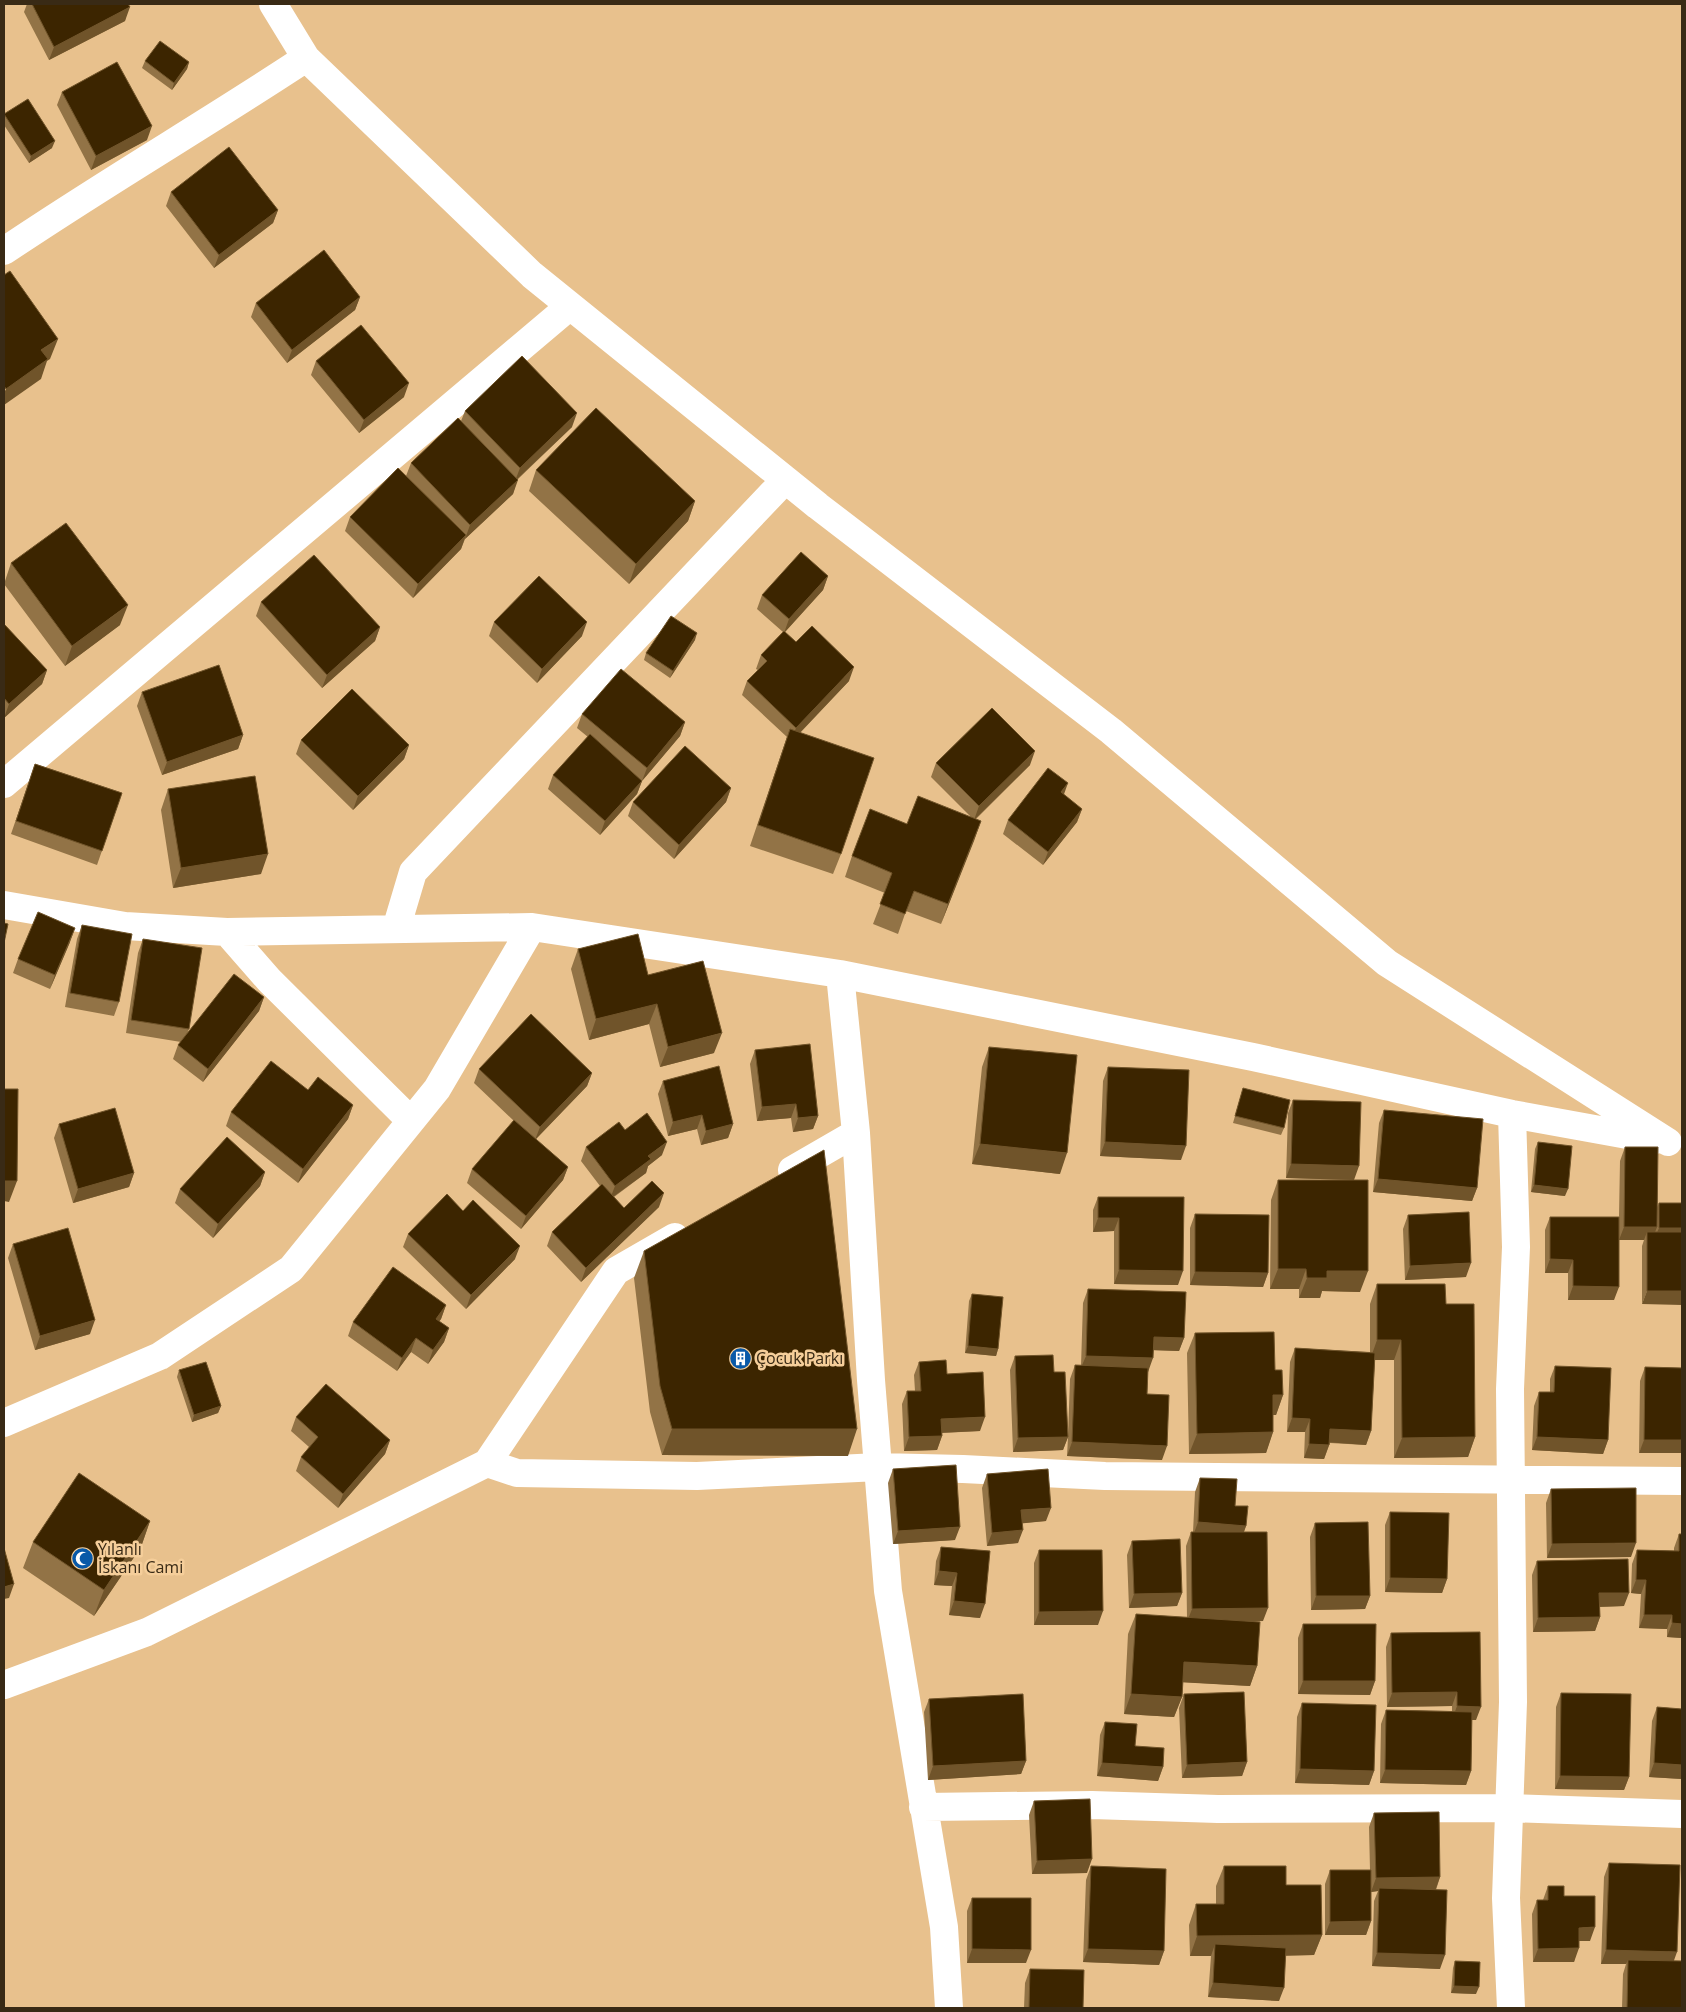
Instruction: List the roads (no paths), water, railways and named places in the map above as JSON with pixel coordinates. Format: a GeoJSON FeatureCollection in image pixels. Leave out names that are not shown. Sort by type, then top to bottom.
{"type":"FeatureCollection","features":[{"type":"Feature","properties":{"kind":"street"},"geometry":{"type":"LineString","coordinates":[[273,4],[306,58],[532,276],[785,480],[1111,731],[1387,964],[1675,1144]]}},
{"type":"Feature","properties":{"kind":"street"},"geometry":{"type":"LineString","coordinates":[[4,251],[68,208],[212,120],[306,58]]}},
{"type":"Feature","properties":{"kind":"street"},"geometry":{"type":"LineString","coordinates":[[4,784],[570,306]]}},
{"type":"Feature","properties":{"kind":"street"},"geometry":{"type":"LineString","coordinates":[[396,929],[413,872],[785,480]]}},
{"type":"Feature","properties":{"kind":"street"},"geometry":{"type":"LineString","coordinates":[[4,905],[125,926],[227,932],[532,926],[840,974],[1243,1055],[1512,1114],[1675,1144]]}},
{"type":"Feature","properties":{"kind":"street"},"geometry":{"type":"LineString","coordinates":[[4,1423],[160,1356],[291,1269],[436,1089],[532,926]]}},
{"type":"Feature","properties":{"kind":"street"},"geometry":{"type":"LineString","coordinates":[[227,932],[269,980],[411,1121]]}},
{"type":"Feature","properties":{"kind":"street"},"geometry":{"type":"LineString","coordinates":[[840,974],[856,1133],[888,1590],[944,1927],[949,2008]]}},
{"type":"Feature","properties":{"kind":"street"},"geometry":{"type":"LineString","coordinates":[[1511,2008],[1506,1898],[1512,1702],[1510,1389],[1516,1246],[1512,1114]]}},
{"type":"Feature","properties":{"kind":"street"},"geometry":{"type":"LineString","coordinates":[[770,1182],[856,1133]]}},
{"type":"Feature","properties":{"kind":"street"},"geometry":{"type":"LineString","coordinates":[[4,1684],[147,1632],[487,1463],[616,1271],[693,1227]]}},
{"type":"Feature","properties":{"kind":"street"},"geometry":{"type":"LineString","coordinates":[[487,1463],[517,1473],[697,1476],[878,1467],[963,1468],[1105,1476],[1682,1482]]}},
{"type":"Feature","properties":{"kind":"street"},"geometry":{"type":"LineString","coordinates":[[923,1807],[1092,1805],[1218,1809],[1508,1808],[1682,1814]]}},
{"type":"Feature","properties":{"kind":"place","name":"Çocuk Parkı"},"geometry":{"type":"Point","coordinates":[740,1358]}},
{"type":"Feature","properties":{"kind":"place","name":"Yılanlı İskanı Cami"},"geometry":{"type":"Point","coordinates":[82,1558]}}]}
